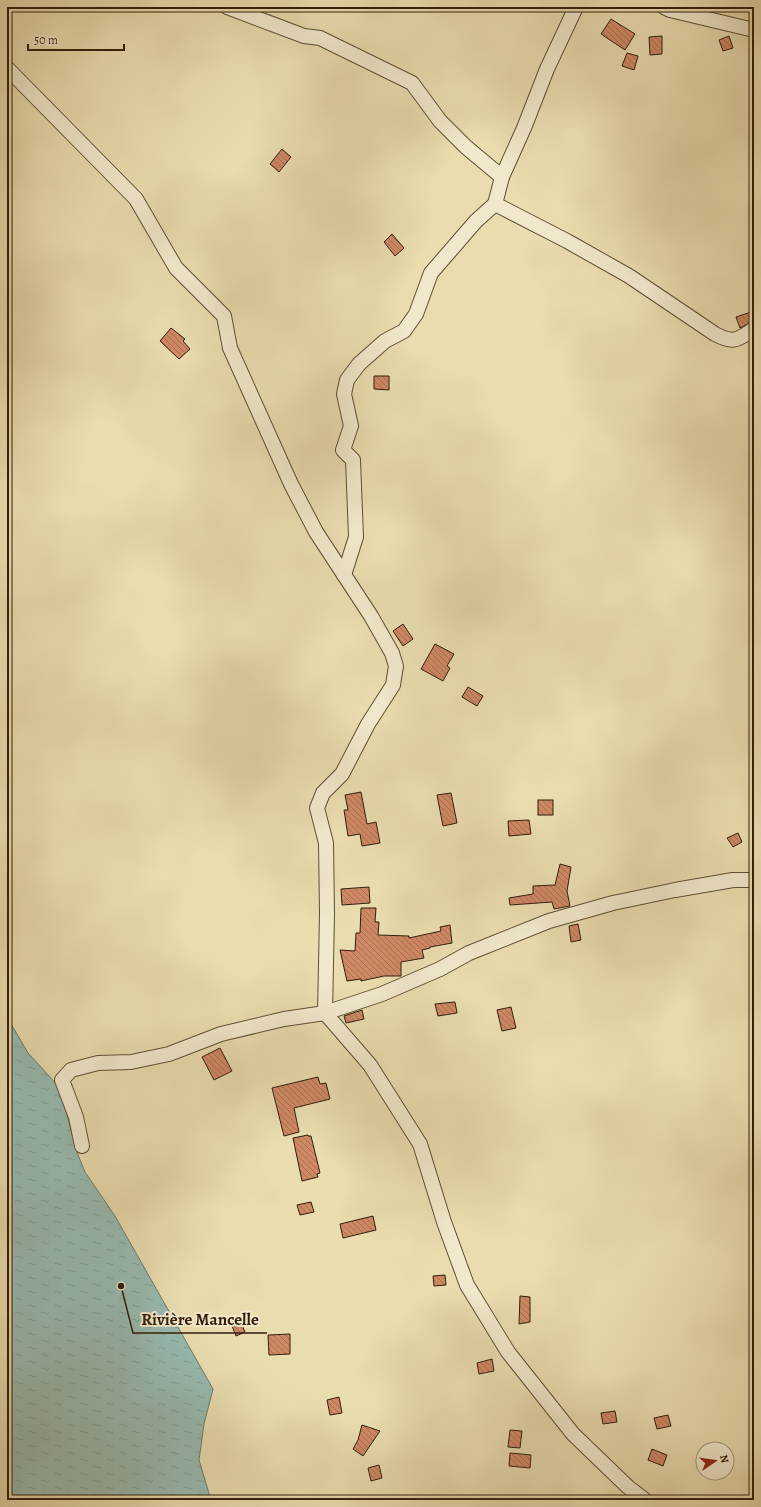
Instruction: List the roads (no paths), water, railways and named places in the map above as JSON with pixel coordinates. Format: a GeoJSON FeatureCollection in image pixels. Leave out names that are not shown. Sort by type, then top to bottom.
{"type":"FeatureCollection","features":[{"type":"Feature","properties":{"kind":"street"},"geometry":{"type":"LineString","coordinates":[[227,7],[304,36],[320,38],[412,83],[440,121],[466,147],[502,177]]}},
{"type":"Feature","properties":{"kind":"street"},"geometry":{"type":"LineString","coordinates":[[344,575],[356,537],[353,460],[343,450],[351,426],[344,394],[347,380],[359,364],[385,341],[404,331],[416,314],[431,273],[476,221],[495,204],[502,177],[524,128],[547,69],[576,7]]}},
{"type":"Feature","properties":{"kind":"street"},"geometry":{"type":"LineString","coordinates":[[664,7],[670,10],[754,30]]}},
{"type":"Feature","properties":{"kind":"street"},"geometry":{"type":"LineString","coordinates":[[7,68],[136,198],[176,268],[224,316],[230,348],[290,484],[316,532],[371,616],[392,653],[396,666],[393,685],[368,724],[342,774],[323,793],[316,808],[326,843],[327,914],[325,1013],[370,1065],[420,1144],[444,1222],[467,1285],[508,1352],[573,1434],[628,1487],[645,1500]]}},
{"type":"Feature","properties":{"kind":"street"},"geometry":{"type":"LineString","coordinates":[[495,204],[567,241],[629,276],[726,340],[738,339],[754,329]]}},
{"type":"Feature","properties":{"kind":"street"},"geometry":{"type":"LineString","coordinates":[[82,1146],[76,1117],[62,1080],[72,1070],[98,1062],[131,1062],[169,1054],[220,1034],[284,1019],[325,1013],[382,994],[440,969],[470,953],[549,921],[613,903],[732,880],[754,880]]}},
{"type":"Feature","properties":{"kind":"water"},"geometry":{"type":"Polygon","coordinates":[[[7,1017],[28,1053],[60,1088],[76,1150],[85,1172],[115,1216],[213,1389],[204,1424],[199,1460],[211,1500],[7,1500],[7,1017]]]}},
{"type":"Feature","properties":{"kind":"place","name":"Rivière Mancelle"},"geometry":{"type":"Point","coordinates":[121,1286]}}]}
